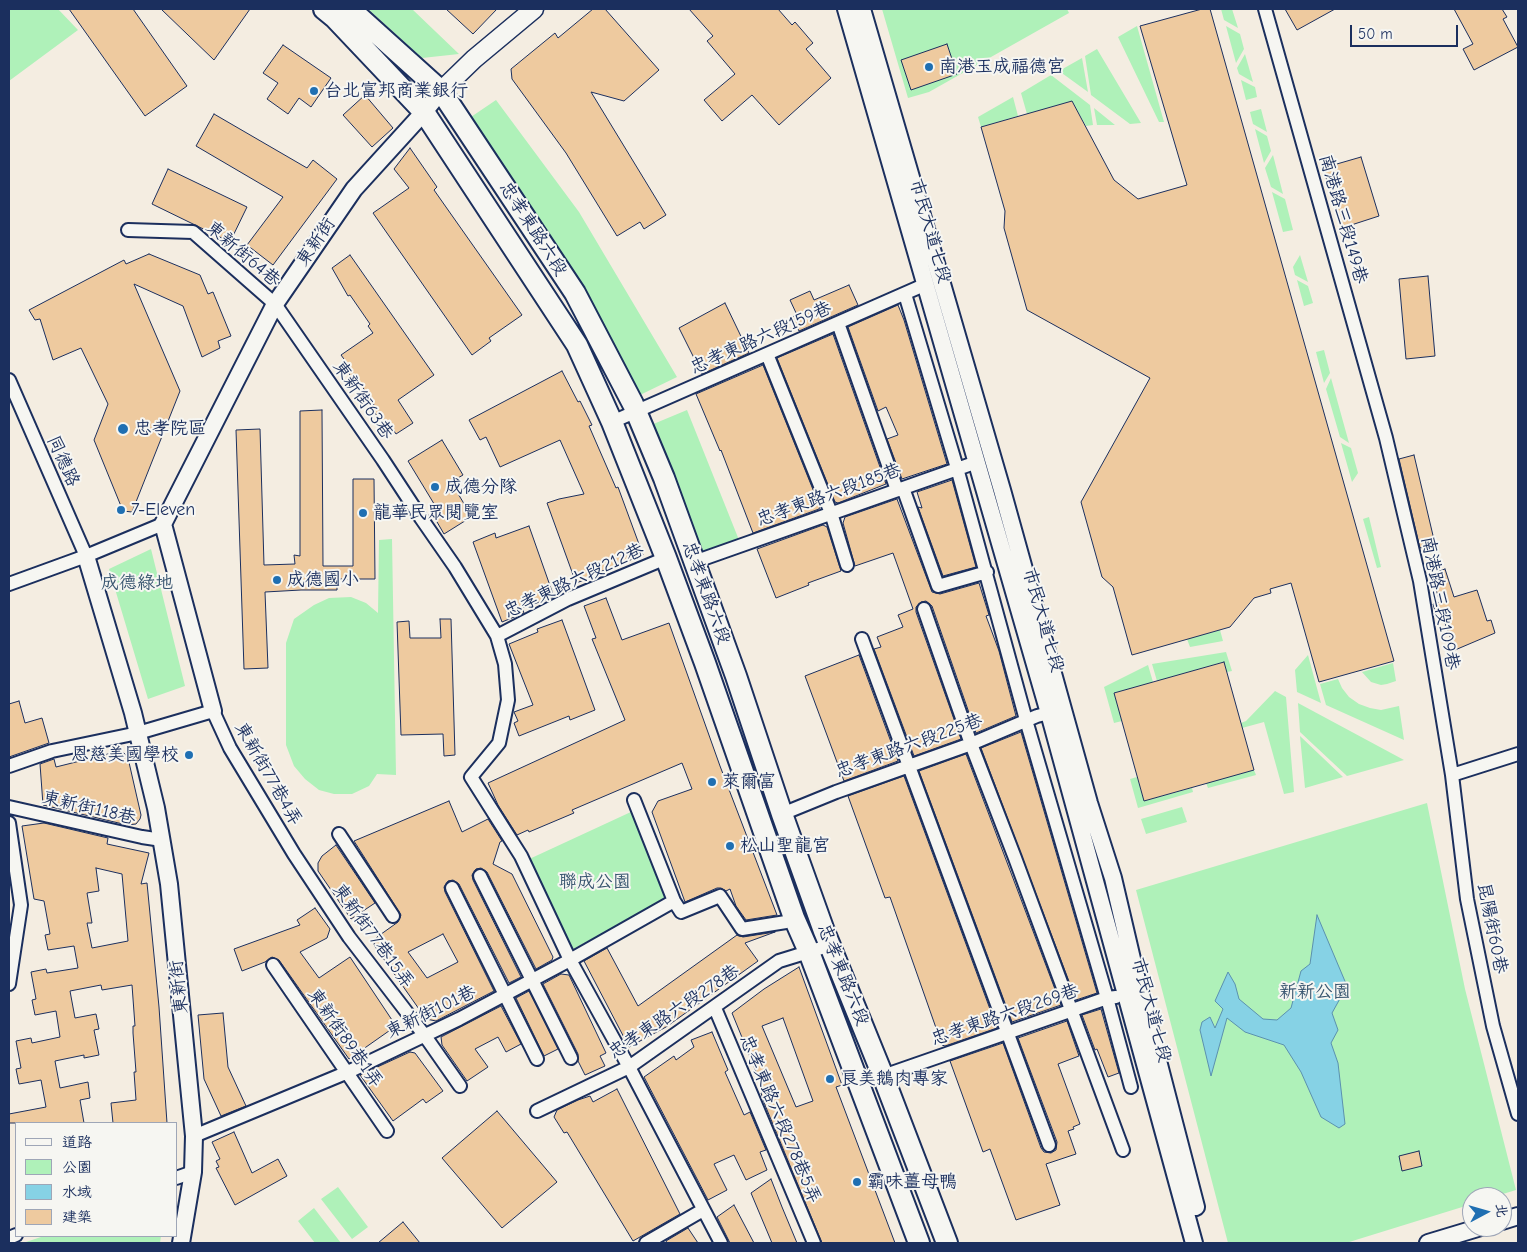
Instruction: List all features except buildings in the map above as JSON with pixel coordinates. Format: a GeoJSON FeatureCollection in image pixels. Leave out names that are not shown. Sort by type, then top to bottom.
{"type":"FeatureCollection","features":[{"type":"Feature","properties":{"kind":"main road","name":"忠孝東路六段"},"geometry":{"type":"LineString","coordinates":[[324,9],[335,18],[424,112],[577,345],[612,422],[666,558],[705,663],[794,918],[809,952],[919,1243]]}},
{"type":"Feature","properties":{"kind":"main road","name":"忠孝東路六段"},"geometry":{"type":"LineString","coordinates":[[350,9],[441,91],[576,293],[636,412],[664,478],[736,676],[782,814],[831,945],[947,1243]]}},
{"type":"Feature","properties":{"kind":"main road","name":"東新街"},"geometry":{"type":"LineString","coordinates":[[441,91],[534,9]]}},
{"type":"Feature","properties":{"kind":"street","name":"市民大道七段"},"geometry":{"type":"LineString","coordinates":[[846,9],[924,285],[1205,1243]]}},
{"type":"Feature","properties":{"kind":"street","name":"市民大道七段"},"geometry":{"type":"LineString","coordinates":[[862,9],[999,481],[1089,803],[1113,878],[1133,993],[1194,1243]]}},
{"type":"Feature","properties":{"kind":"street","name":"南港路三段149巷"},"geometry":{"type":"LineString","coordinates":[[1265,9],[1386,438]]}},
{"type":"Feature","properties":{"kind":"street","name":"東新街"},"geometry":{"type":"LineString","coordinates":[[163,524],[275,304],[354,189],[441,91]]}},
{"type":"Feature","properties":{"kind":"street","name":"東新街64巷"},"geometry":{"type":"LineString","coordinates":[[128,230],[192,232],[275,304]]}},
{"type":"Feature","properties":{"kind":"street","name":"忠孝東路六段159巷"},"geometry":{"type":"LineString","coordinates":[[612,422],[924,285]]}},
{"type":"Feature","properties":{"kind":"street"},"geometry":{"type":"LineString","coordinates":[[905,294],[957,468],[1026,720],[1131,1086]]}},
{"type":"Feature","properties":{"kind":"street","name":"東新街63巷"},"geometry":{"type":"LineString","coordinates":[[275,304],[383,460],[455,568],[497,636],[505,664],[508,700],[499,743],[471,777],[521,856],[570,960]]}},
{"type":"Feature","properties":{"kind":"street"},"geometry":{"type":"LineString","coordinates":[[838,323],[938,586],[986,572]]}},
{"type":"Feature","properties":{"kind":"street"},"geometry":{"type":"LineString","coordinates":[[767,354],[831,513],[848,565]]}},
{"type":"Feature","properties":{"kind":"street","name":"同德路"},"geometry":{"type":"LineString","coordinates":[[9,380],[86,556]]}},
{"type":"Feature","properties":{"kind":"street","name":"南港路三段109巷"},"geometry":{"type":"LineString","coordinates":[[1386,438],[1420,581],[1452,775]]}},
{"type":"Feature","properties":{"kind":"street","name":"忠孝東路六段185巷"},"geometry":{"type":"LineString","coordinates":[[694,562],[977,462]]}},
{"type":"Feature","properties":{"kind":"street"},"geometry":{"type":"LineString","coordinates":[[9,584],[86,556],[163,524],[213,711],[138,733],[52,751],[9,766]]}},
{"type":"Feature","properties":{"kind":"street","name":"東新街"},"geometry":{"type":"LineString","coordinates":[[86,556],[138,733],[156,808],[170,892],[194,1136],[193,1172],[181,1243]]}},
{"type":"Feature","properties":{"kind":"street","name":"忠孝東路六段212巷"},"geometry":{"type":"LineString","coordinates":[[497,636],[568,599],[666,558]]}},
{"type":"Feature","properties":{"kind":"street"},"geometry":{"type":"LineString","coordinates":[[924,609],[971,744],[1123,1150]]}},
{"type":"Feature","properties":{"kind":"street"},"geometry":{"type":"LineString","coordinates":[[862,639],[1009,1032],[1049,1145]]}},
{"type":"Feature","properties":{"kind":"street","name":"東新街77巷4弄"},"geometry":{"type":"LineString","coordinates":[[213,711],[230,748],[294,854]]}},
{"type":"Feature","properties":{"kind":"street","name":"忠孝東路六段225巷"},"geometry":{"type":"LineString","coordinates":[[782,814],[836,792],[971,744],[1026,720],[1049,713]]}},
{"type":"Feature","properties":{"kind":"street"},"geometry":{"type":"LineString","coordinates":[[1452,775],[1518,754]]}},
{"type":"Feature","properties":{"kind":"street","name":"昆陽街60巷"},"geometry":{"type":"LineString","coordinates":[[1452,775],[1467,899],[1493,1026],[1518,1114]]}},
{"type":"Feature","properties":{"kind":"street"},"geometry":{"type":"LineString","coordinates":[[634,800],[674,901],[681,912],[720,896],[742,929],[786,922],[794,918]]}},
{"type":"Feature","properties":{"kind":"street","name":"東新街118巷"},"geometry":{"type":"LineString","coordinates":[[9,807],[142,838],[162,840]]}},
{"type":"Feature","properties":{"kind":"street"},"geometry":{"type":"LineString","coordinates":[[9,823],[21,905],[9,984]]}},
{"type":"Feature","properties":{"kind":"street"},"geometry":{"type":"LineString","coordinates":[[339,834],[393,916]]}},
{"type":"Feature","properties":{"kind":"street","name":"東新街77巷15弄"},"geometry":{"type":"LineString","coordinates":[[294,854],[349,937],[425,1036],[460,1086]]}},
{"type":"Feature","properties":{"kind":"street"},"geometry":{"type":"LineString","coordinates":[[480,876],[571,1058]]}},
{"type":"Feature","properties":{"kind":"street"},"geometry":{"type":"LineString","coordinates":[[452,888],[537,1059]]}},
{"type":"Feature","properties":{"kind":"street","name":"東新街101巷"},"geometry":{"type":"LineString","coordinates":[[194,1136],[348,1072],[425,1036],[506,995],[674,901]]}},
{"type":"Feature","properties":{"kind":"street","name":"忠孝東路六段278巷"},"geometry":{"type":"LineString","coordinates":[[537,1111],[629,1067],[779,961],[831,945]]}},
{"type":"Feature","properties":{"kind":"street"},"geometry":{"type":"LineString","coordinates":[[570,960],[629,1067],[721,1243]]}},
{"type":"Feature","properties":{"kind":"street","name":"東新街89巷1弄"},"geometry":{"type":"LineString","coordinates":[[273,965],[387,1131]]}},
{"type":"Feature","properties":{"kind":"street","name":"忠孝東路六段269巷"},"geometry":{"type":"LineString","coordinates":[[883,1076],[1107,998],[1133,993]]}},
{"type":"Feature","properties":{"kind":"street","name":"忠孝東路六段278巷5弄"},"geometry":{"type":"LineString","coordinates":[[715,1008],[814,1243]]}},
{"type":"Feature","properties":{"kind":"street"},"geometry":{"type":"LineString","coordinates":[[178,1177],[193,1172]]}},
{"type":"Feature","properties":{"kind":"street"},"geometry":{"type":"LineString","coordinates":[[646,1243],[703,1210]]}},
{"type":"Feature","properties":{"kind":"street"},"geometry":{"type":"LineString","coordinates":[[1428,1243],[1462,1233]]}},
{"type":"Feature","properties":{"kind":"green space"},"geometry":{"type":"Polygon","coordinates":[[[9,9],[58,9],[78,30],[9,81],[9,9]]]}},
{"type":"Feature","properties":{"kind":"green space"},"geometry":{"type":"Polygon","coordinates":[[[368,9],[412,9],[459,54],[422,58],[368,9]]]}},
{"type":"Feature","properties":{"kind":"green space"},"geometry":{"type":"Polygon","coordinates":[[[882,9],[1067,9],[1069,13],[929,92],[908,98],[882,9]]]}},
{"type":"Feature","properties":{"kind":"green space"},"geometry":{"type":"Polygon","coordinates":[[[1221,9],[1232,9],[1238,28],[1224,20],[1221,9]]]}},
{"type":"Feature","properties":{"kind":"green space"},"geometry":{"type":"Polygon","coordinates":[[[1137,26],[1164,122],[1159,122],[1118,37],[1137,26]]]}},
{"type":"Feature","properties":{"kind":"green space"},"geometry":{"type":"Polygon","coordinates":[[[1226,26],[1240,34],[1244,49],[1236,63],[1226,26]]]}},
{"type":"Feature","properties":{"kind":"green space"},"geometry":{"type":"Polygon","coordinates":[[[1097,49],[1141,123],[1130,124],[1091,95],[1085,56],[1097,49]]]}},
{"type":"Feature","properties":{"kind":"green space"},"geometry":{"type":"Polygon","coordinates":[[[1245,54],[1253,82],[1239,74],[1237,68],[1245,54]]]}},
{"type":"Feature","properties":{"kind":"green space"},"geometry":{"type":"Polygon","coordinates":[[[1082,58],[1088,92],[1059,71],[1082,58]]]}},
{"type":"Feature","properties":{"kind":"green space"},"geometry":{"type":"Polygon","coordinates":[[[1051,75],[1090,105],[1093,125],[1086,126],[1072,101],[1027,114],[1021,93],[1051,75]]]}},
{"type":"Feature","properties":{"kind":"green space"},"geometry":{"type":"Polygon","coordinates":[[[1241,80],[1255,87],[1257,97],[1246,100],[1241,80]]]}},
{"type":"Feature","properties":{"kind":"green space"},"geometry":{"type":"Polygon","coordinates":[[[1013,97],[1018,116],[981,127],[978,117],[1013,97]]]}},
{"type":"Feature","properties":{"kind":"green space"},"geometry":{"type":"Polygon","coordinates":[[[496,100],[579,212],[677,377],[640,395],[581,289],[468,119],[496,100]]]}},
{"type":"Feature","properties":{"kind":"green space"},"geometry":{"type":"Polygon","coordinates":[[[1094,108],[1115,125],[1097,125],[1094,108]]]}},
{"type":"Feature","properties":{"kind":"green space"},"geometry":{"type":"Polygon","coordinates":[[[1261,109],[1267,132],[1253,124],[1250,112],[1261,109]]]}},
{"type":"Feature","properties":{"kind":"green space"},"geometry":{"type":"Polygon","coordinates":[[[1255,129],[1267,136],[1271,151],[1264,163],[1255,129]]]}},
{"type":"Feature","properties":{"kind":"green space"},"geometry":{"type":"Polygon","coordinates":[[[1273,155],[1283,194],[1271,187],[1265,168],[1273,155]]]}},
{"type":"Feature","properties":{"kind":"green space"},"geometry":{"type":"Polygon","coordinates":[[[1272,192],[1285,199],[1293,230],[1283,232],[1272,192]]]}},
{"type":"Feature","properties":{"kind":"green space"},"geometry":{"type":"Polygon","coordinates":[[[1300,255],[1308,282],[1295,275],[1293,267],[1300,255]]]}},
{"type":"Feature","properties":{"kind":"green space"},"geometry":{"type":"Polygon","coordinates":[[[1297,280],[1308,286],[1313,303],[1304,306],[1297,280]]]}},
{"type":"Feature","properties":{"kind":"green space"},"geometry":{"type":"Polygon","coordinates":[[[1324,350],[1330,373],[1324,383],[1316,352],[1324,350]]]}},
{"type":"Feature","properties":{"kind":"green space"},"geometry":{"type":"Polygon","coordinates":[[[1331,378],[1349,443],[1340,437],[1326,389],[1331,378]]]}},
{"type":"Feature","properties":{"kind":"green space"},"geometry":{"type":"Polygon","coordinates":[[[687,410],[739,540],[702,553],[651,425],[687,410]]]}},
{"type":"Feature","properties":{"kind":"green space"},"geometry":{"type":"Polygon","coordinates":[[[1341,443],[1351,448],[1358,473],[1352,482],[1341,443]]]}},
{"type":"Feature","properties":{"kind":"green space"},"geometry":{"type":"Polygon","coordinates":[[[1369,517],[1381,567],[1377,568],[1363,519],[1369,517]]]}},
{"type":"Feature","properties":{"kind":"green space"},"geometry":{"type":"Polygon","coordinates":[[[392,539],[396,775],[377,774],[369,786],[352,794],[334,794],[319,790],[305,779],[294,766],[286,745],[286,643],[294,619],[314,605],[329,598],[351,597],[366,603],[378,613],[379,540],[392,539]]]}},
{"type":"Feature","properties":{"kind":"green space","name":"成德綠地"},"geometry":{"type":"Polygon","coordinates":[[[151,549],[185,686],[148,699],[109,569],[151,549]]]}},
{"type":"Feature","properties":{"kind":"green space"},"geometry":{"type":"Polygon","coordinates":[[[1220,630],[1223,641],[1190,647],[1187,639],[1220,630]]]}},
{"type":"Feature","properties":{"kind":"green space"},"geometry":{"type":"Polygon","coordinates":[[[1226,652],[1232,671],[1227,672],[1223,662],[1157,681],[1152,664],[1226,652]]]}},
{"type":"Feature","properties":{"kind":"green space"},"geometry":{"type":"Polygon","coordinates":[[[1308,655],[1321,703],[1297,692],[1295,670],[1308,655]]]}},
{"type":"Feature","properties":{"kind":"green space"},"geometry":{"type":"Polygon","coordinates":[[[1393,663],[1396,681],[1387,684],[1381,685],[1371,682],[1362,672],[1393,663]]]}},
{"type":"Feature","properties":{"kind":"green space"},"geometry":{"type":"Polygon","coordinates":[[[1148,665],[1153,682],[1114,693],[1122,721],[1114,723],[1104,687],[1148,665]]]}},
{"type":"Feature","properties":{"kind":"green space"},"geometry":{"type":"Polygon","coordinates":[[[1338,679],[1349,697],[1359,704],[1381,710],[1399,706],[1404,740],[1326,705],[1320,684],[1338,679]]]}},
{"type":"Feature","properties":{"kind":"green space"},"geometry":{"type":"Polygon","coordinates":[[[1275,691],[1286,697],[1294,792],[1284,794],[1264,722],[1242,728],[1241,723],[1246,721],[1275,691]]]}},
{"type":"Feature","properties":{"kind":"green space"},"geometry":{"type":"Polygon","coordinates":[[[1298,703],[1404,760],[1347,776],[1300,732],[1298,703]]]}},
{"type":"Feature","properties":{"kind":"green space"},"geometry":{"type":"Polygon","coordinates":[[[1300,736],[1343,777],[1305,788],[1300,736]]]}},
{"type":"Feature","properties":{"kind":"green space"},"geometry":{"type":"Polygon","coordinates":[[[1254,770],[1256,775],[1208,788],[1206,783],[1254,770]]]}},
{"type":"Feature","properties":{"kind":"green space"},"geometry":{"type":"Polygon","coordinates":[[[1137,777],[1144,801],[1192,788],[1193,792],[1138,808],[1130,779],[1137,777]]]}},
{"type":"Feature","properties":{"kind":"green space","name":"新新公園"},"geometry":{"type":"Polygon","coordinates":[[[1427,803],[1465,989],[1516,1190],[1512,1191],[1512,1187],[1462,1187],[1462,1207],[1346,1243],[1228,1243],[1136,890],[1427,803]]]}},
{"type":"Feature","properties":{"kind":"green space"},"geometry":{"type":"Polygon","coordinates":[[[1182,807],[1187,822],[1146,834],[1141,819],[1182,807]]]}},
{"type":"Feature","properties":{"kind":"green space","name":"聯成公園"},"geometry":{"type":"Polygon","coordinates":[[[633,811],[668,899],[571,950],[525,861],[633,811]]]}},
{"type":"Feature","properties":{"kind":"green space"},"geometry":{"type":"Polygon","coordinates":[[[338,1187],[368,1227],[352,1239],[321,1199],[338,1187]]]}},
{"type":"Feature","properties":{"kind":"green space"},"geometry":{"type":"Polygon","coordinates":[[[314,1208],[341,1243],[315,1243],[298,1221],[314,1208]]]}},
{"type":"Feature","properties":{"kind":"green space"},"geometry":{"type":"Polygon","coordinates":[[[41,1237],[161,1237],[160,1243],[23,1243],[41,1237]]]}},
{"type":"Feature","properties":{"kind":"water"},"geometry":{"type":"Polygon","coordinates":[[[1317,915],[1347,986],[1332,1013],[1338,1030],[1331,1043],[1338,1063],[1345,1124],[1339,1128],[1321,1117],[1301,1072],[1284,1045],[1245,1032],[1227,1018],[1211,1076],[1200,1030],[1202,1022],[1210,1017],[1215,1028],[1223,1009],[1215,1001],[1228,972],[1235,984],[1239,999],[1263,1019],[1277,1020],[1291,1008],[1301,971],[1310,964],[1317,915]]]}},
{"type":"Feature","properties":{"kind":"place","name":"南港玉成福德宮"},"geometry":{"type":"Point","coordinates":[929,67]}},
{"type":"Feature","properties":{"kind":"place","name":"台北富邦商業銀行"},"geometry":{"type":"Point","coordinates":[314,91]}},
{"type":"Feature","properties":{"kind":"place","name":"忠孝院區"},"geometry":{"type":"Point","coordinates":[123,429]}},
{"type":"Feature","properties":{"kind":"place","name":"成德分隊"},"geometry":{"type":"Point","coordinates":[435,487]}},
{"type":"Feature","properties":{"kind":"place","name":"7-Eleven"},"geometry":{"type":"Point","coordinates":[121,510]}},
{"type":"Feature","properties":{"kind":"place","name":"龍華民眾閱覽室"},"geometry":{"type":"Point","coordinates":[363,513]}},
{"type":"Feature","properties":{"kind":"place","name":"成德國小"},"geometry":{"type":"Point","coordinates":[277,580]}},
{"type":"Feature","properties":{"kind":"place","name":"恩慈美國學校"},"geometry":{"type":"Point","coordinates":[189,755]}},
{"type":"Feature","properties":{"kind":"place","name":"萊爾富"},"geometry":{"type":"Point","coordinates":[712,782]}},
{"type":"Feature","properties":{"kind":"place","name":"松山聖龍宮"},"geometry":{"type":"Point","coordinates":[730,846]}},
{"type":"Feature","properties":{"kind":"place","name":"良美鵝肉專家"},"geometry":{"type":"Point","coordinates":[830,1079]}},
{"type":"Feature","properties":{"kind":"place","name":"霸味薑母鴨"},"geometry":{"type":"Point","coordinates":[857,1182]}}]}
